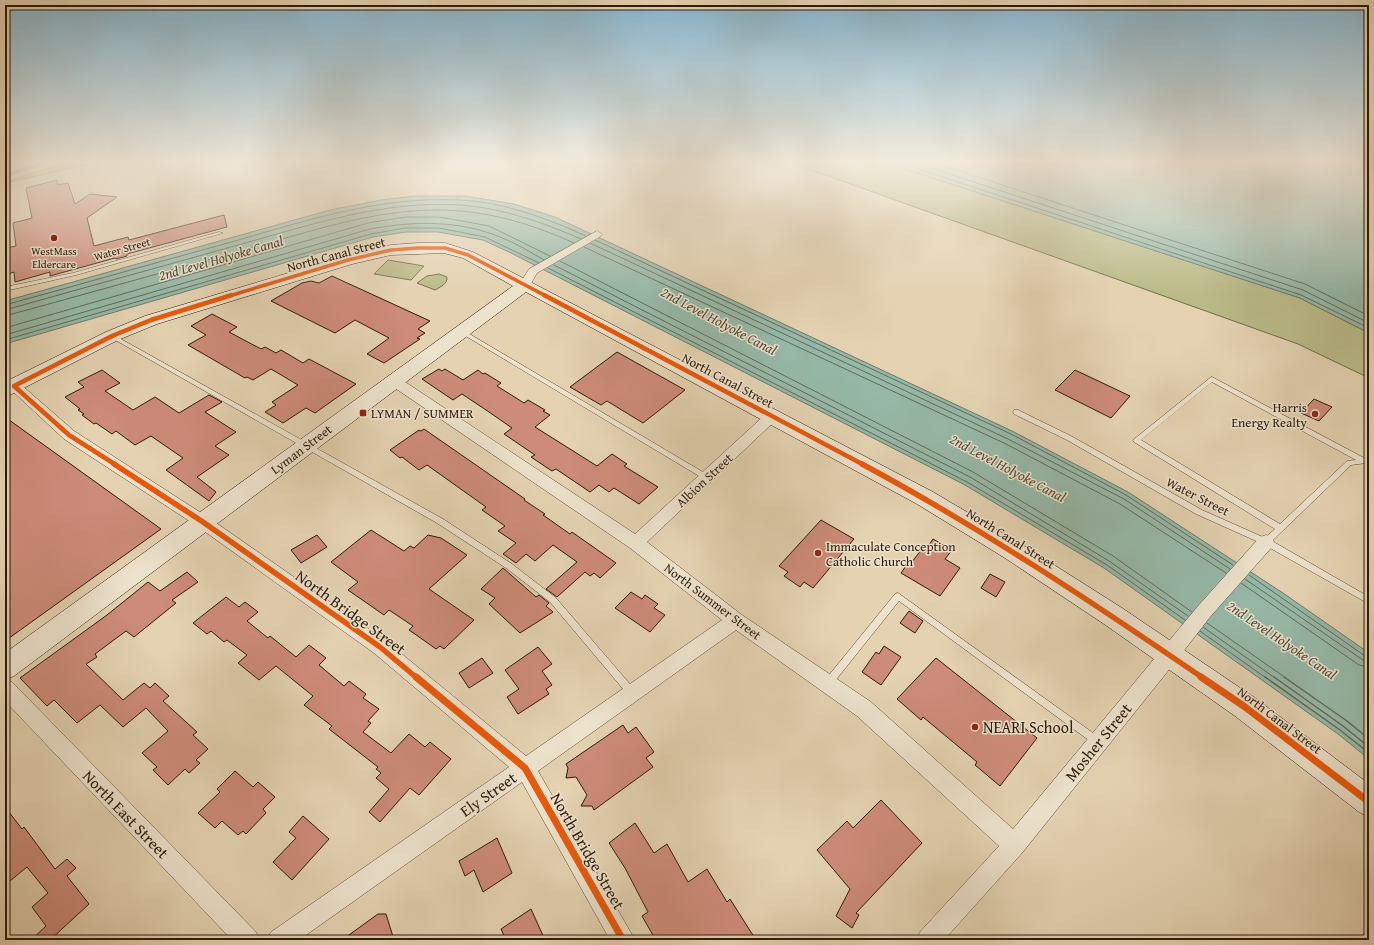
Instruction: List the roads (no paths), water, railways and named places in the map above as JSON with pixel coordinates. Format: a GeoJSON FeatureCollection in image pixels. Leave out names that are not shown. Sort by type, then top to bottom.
{"type":"FeatureCollection","features":[{"type":"Feature","properties":{"kind":"street","name":"Lyman Street"},"geometry":{"type":"LineString","coordinates":[[5,668],[462,331],[531,277],[597,234]]}},
{"type":"Feature","properties":{"kind":"street","name":"North Canal Street"},"geometry":{"type":"LineString","coordinates":[[8,385],[112,336],[151,320],[348,260],[390,250],[445,248],[468,255],[531,277],[772,416],[925,498],[1006,547],[1170,655],[1245,707],[1369,802]]}},
{"type":"Feature","properties":{"kind":"street","name":"North Summer Street"},"geometry":{"type":"LineString","coordinates":[[394,381],[636,544],[736,620],[864,709],[1014,845]]}},
{"type":"Feature","properties":{"kind":"street","name":"North Bridge Street"},"geometry":{"type":"LineString","coordinates":[[8,385],[69,435],[203,522],[380,647],[525,768],[624,940]]}},
{"type":"Feature","properties":{"kind":"street","name":"Albion Street"},"geometry":{"type":"LineString","coordinates":[[636,544],[772,416]]}},
{"type":"Feature","properties":{"kind":"street","name":"Mosher Street"},"geometry":{"type":"LineString","coordinates":[[928,940],[1014,845],[1170,655],[1188,630],[1246,562],[1266,542]]}},
{"type":"Feature","properties":{"kind":"street","name":"Ely Street"},"geometry":{"type":"LineString","coordinates":[[279,940],[736,620]]}},
{"type":"Feature","properties":{"kind":"street","name":"North East Street"},"geometry":{"type":"LineString","coordinates":[[5,688],[248,940]]}},
{"type":"Feature","properties":{"kind":"lane","name":"Water Street"},"geometry":{"type":"LineString","coordinates":[[5,289],[74,274],[221,233]]}},
{"type":"Feature","properties":{"kind":"lane"},"geometry":{"type":"LineString","coordinates":[[462,331],[706,477]]}},
{"type":"Feature","properties":{"kind":"lane"},"geometry":{"type":"LineString","coordinates":[[112,336],[440,521],[515,570],[553,600],[632,693]]}},
{"type":"Feature","properties":{"kind":"lane"},"geometry":{"type":"LineString","coordinates":[[1280,528],[1136,440],[1212,379],[1367,461]]}},
{"type":"Feature","properties":{"kind":"lane","name":"Water Street"},"geometry":{"type":"LineString","coordinates":[[1016,412],[1069,438],[1199,512],[1266,542],[1369,601]]}},
{"type":"Feature","properties":{"kind":"lane"},"geometry":{"type":"LineString","coordinates":[[1266,542],[1349,463],[1367,461]]}},
{"type":"Feature","properties":{"kind":"lane"},"geometry":{"type":"LineString","coordinates":[[828,684],[898,596],[1098,742]]}},
{"type":"Feature","properties":{"kind":"water","name":"2nd Level Holyoke Canal"},"geometry":{"type":"Polygon","coordinates":[[[350,206],[521,206],[555,217],[1012,431],[1128,492],[1283,593],[1369,653],[1369,759],[1338,734],[1104,568],[965,485],[483,240],[438,232],[406,232],[373,237],[5,344],[5,301],[330,210],[350,206]]]}},
{"type":"Feature","properties":{"kind":"water"},"geometry":{"type":"Polygon","coordinates":[[[1019,206],[1369,206],[1369,333],[1300,298],[1019,206]]]}},
{"type":"Feature","properties":{"kind":"place","name":"WestMass Eldercare"},"geometry":{"type":"Point","coordinates":[54,238]}},
{"type":"Feature","properties":{"kind":"place","name":"LYMAN / SUMMER"},"geometry":{"type":"Point","coordinates":[363,413]}},
{"type":"Feature","properties":{"kind":"place","name":"Harris Energy Realty"},"geometry":{"type":"Point","coordinates":[1315,414]}},
{"type":"Feature","properties":{"kind":"place","name":"Immaculate Conception Catholic Church"},"geometry":{"type":"Point","coordinates":[818,553]}},
{"type":"Feature","properties":{"kind":"place","name":"NEARI School"},"geometry":{"type":"Point","coordinates":[975,727]}}]}
